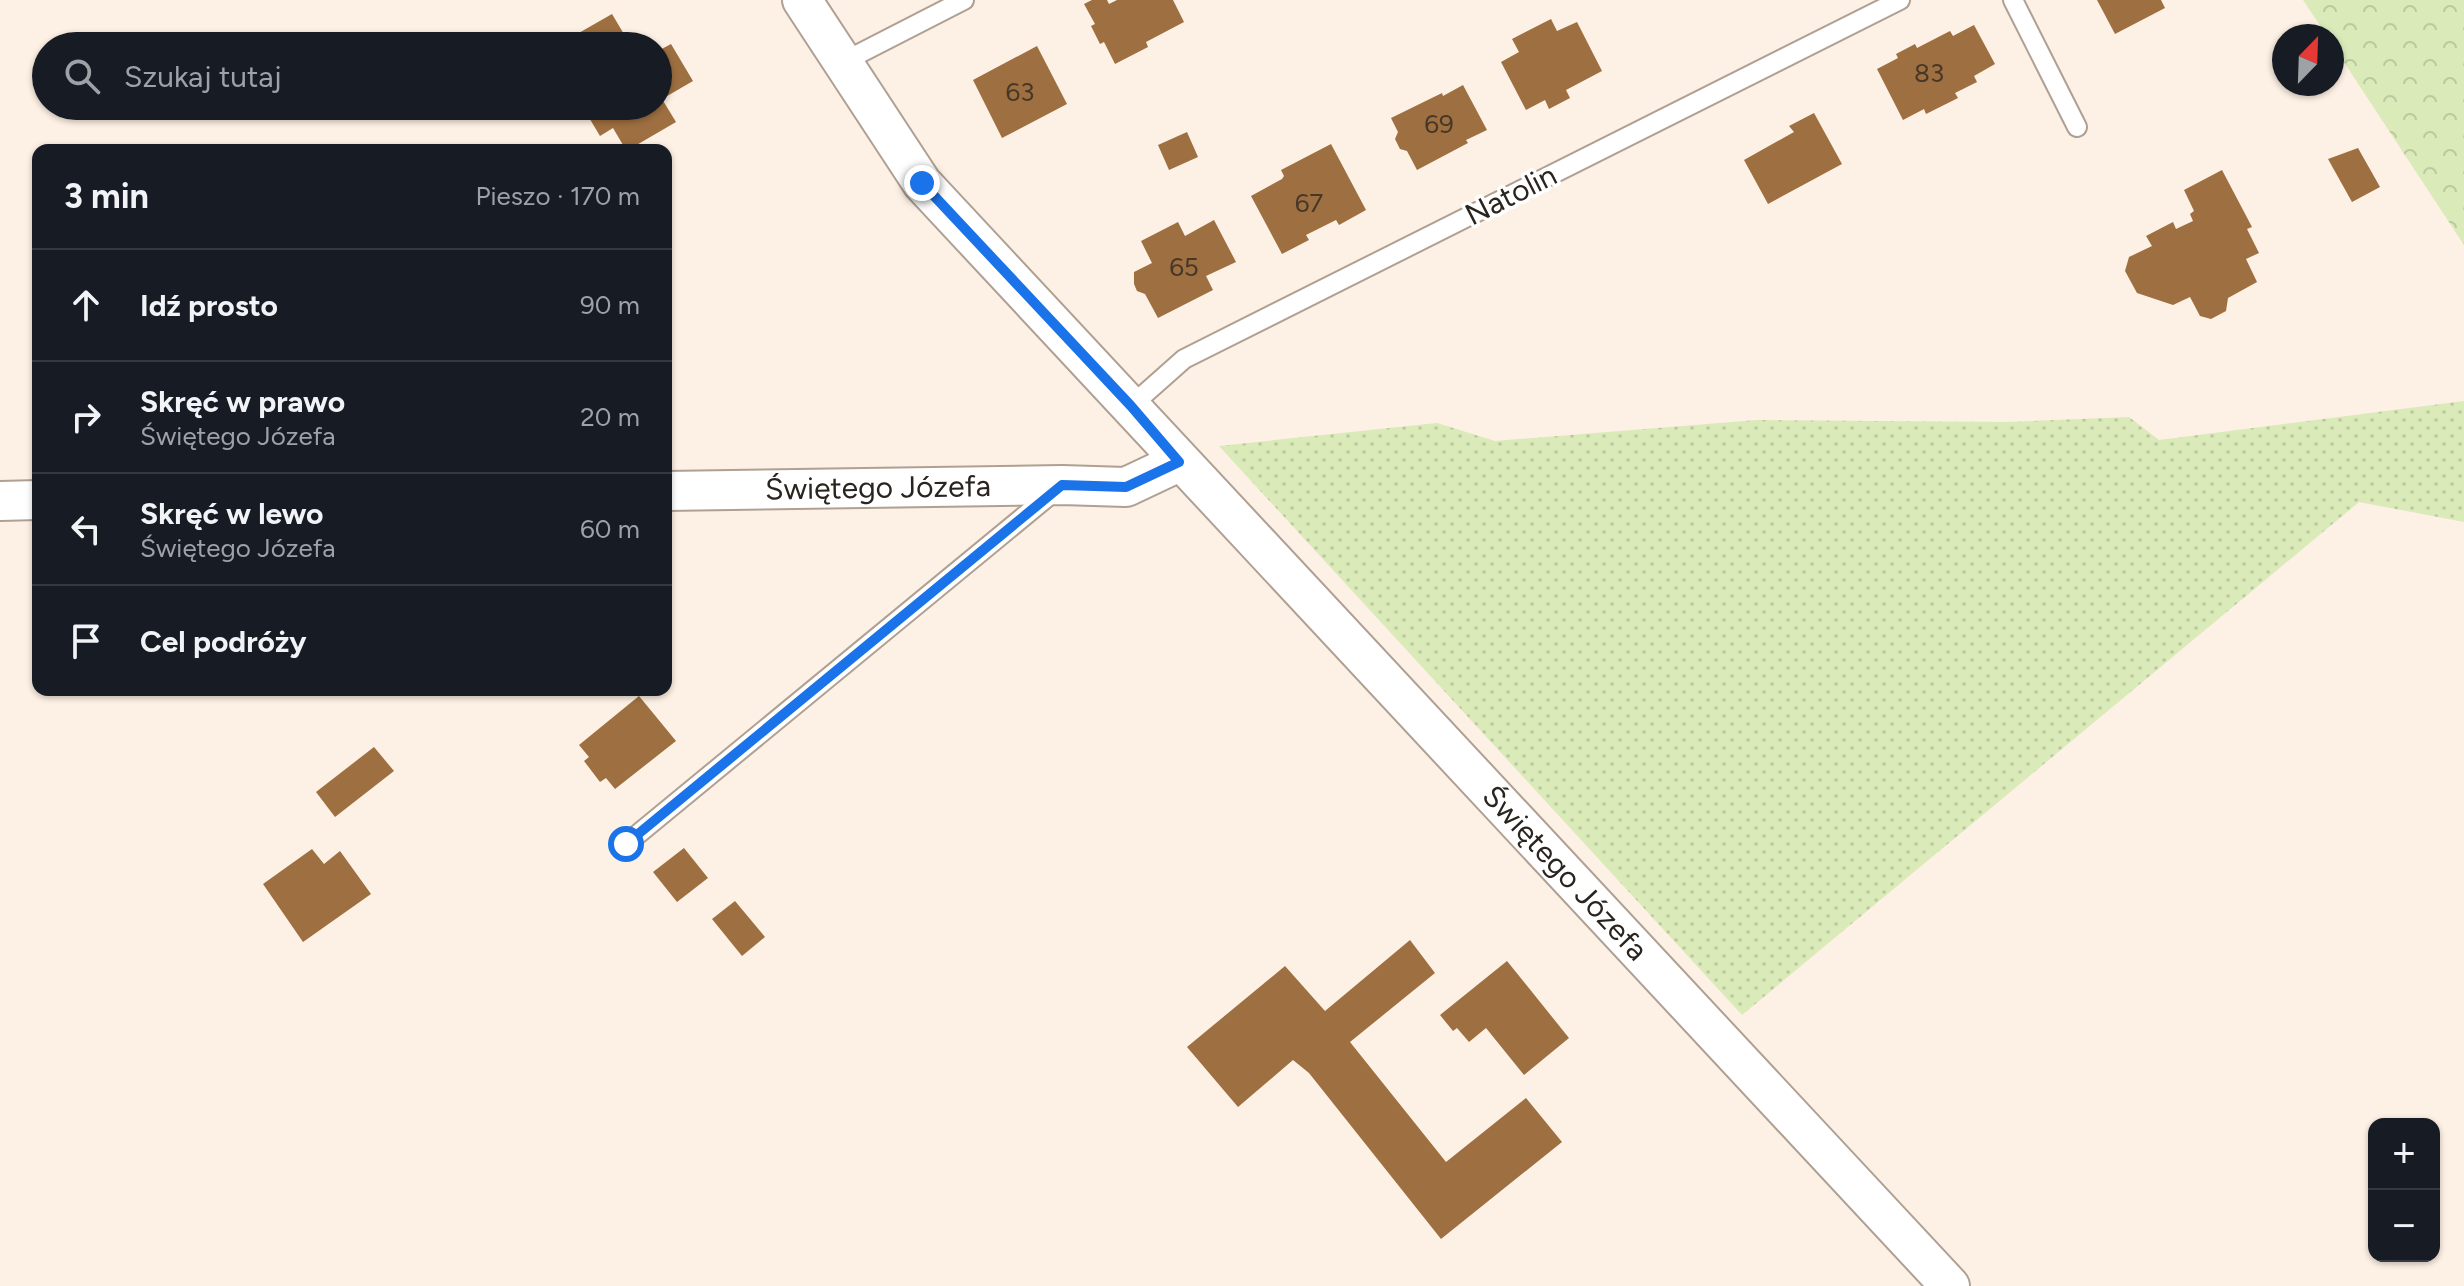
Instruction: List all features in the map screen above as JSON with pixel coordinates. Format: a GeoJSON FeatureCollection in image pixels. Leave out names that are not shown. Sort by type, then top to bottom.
{"type":"FeatureCollection","features":[{"type":"Feature","properties":{"kind":"street","name":"Świętego Józefa"},"geometry":{"type":"LineString","coordinates":[[802,0],[922,183],[1950,1286]]}},
{"type":"Feature","properties":{"kind":"street","name":"Świętego Józefa"},"geometry":{"type":"LineString","coordinates":[[672,491],[1062,485],[1126,487],[1179,462]]}},
{"type":"Feature","properties":{"kind":"street"},"geometry":{"type":"LineString","coordinates":[[0,501],[32,500]]}},
{"type":"Feature","properties":{"kind":"lane"},"geometry":{"type":"LineString","coordinates":[[841,63],[964,0]]}},
{"type":"Feature","properties":{"kind":"lane","name":"Natolin"},"geometry":{"type":"LineString","coordinates":[[1131,406],[1184,359],[1900,0]]}},
{"type":"Feature","properties":{"kind":"lane"},"geometry":{"type":"LineString","coordinates":[[2013,0],[2077,127]]}},
{"type":"Feature","properties":{"kind":"lane"},"geometry":{"type":"LineString","coordinates":[[626,844],[1062,485]]}},
{"type":"Feature","properties":{"kind":"green space"},"geometry":{"type":"Polygon","coordinates":[[[2303,0],[2464,0],[2464,245],[2344,62],[2344,24],[2319,24],[2303,0]]]}},
{"type":"Feature","properties":{"kind":"green space"},"geometry":{"type":"Polygon","coordinates":[[[2464,401],[2464,522],[2359,502],[1742,1015],[1219,446],[1437,423],[1495,441],[1757,420],[2007,422],[2129,417],[2159,440],[2464,401]]]}},
{"type":"Feature","properties":{"kind":"building"},"geometry":{"type":"Polygon","coordinates":[[[1092,0],[1107,0],[1109,4],[1117,0],[1173,0],[1184,22],[1146,42],[1148,47],[1115,64],[1104,42],[1100,44],[1091,26],[1095,24],[1084,4],[1092,0]]]}},
{"type":"Feature","properties":{"kind":"building"},"geometry":{"type":"Polygon","coordinates":[[[2097,0],[2161,0],[2165,8],[2115,34],[2097,0]]]}},
{"type":"Feature","properties":{"kind":"building"},"geometry":{"type":"Polygon","coordinates":[[[612,14],[623,32],[580,32],[612,14]]]}},
{"type":"Feature","properties":{"kind":"building"},"geometry":{"type":"Polygon","coordinates":[[[1551,19],[1557,31],[1577,22],[1602,71],[1566,90],[1570,98],[1549,109],[1545,100],[1526,110],[1501,62],[1519,52],[1512,39],[1551,19]]]}},
{"type":"Feature","properties":{"kind":"building"},"geometry":{"type":"Polygon","coordinates":[[[1974,25],[1995,64],[1974,76],[1977,82],[1955,93],[1958,98],[1926,114],[1924,109],[1903,120],[1877,69],[1915,44],[1917,48],[1950,31],[1953,36],[1974,25]]]}},
{"type":"Feature","properties":{"kind":"building"},"geometry":{"type":"Polygon","coordinates":[[[672,46],[693,81],[672,93],[672,46]]]}},
{"type":"Feature","properties":{"kind":"building"},"geometry":{"type":"Polygon","coordinates":[[[1037,46],[1067,104],[1002,138],[973,80],[1037,46]]]}},
{"type":"Feature","properties":{"kind":"building"},"geometry":{"type":"Polygon","coordinates":[[[1463,85],[1487,130],[1417,170],[1407,151],[1400,149],[1395,139],[1398,132],[1391,118],[1463,85]]]}},
{"type":"Feature","properties":{"kind":"building"},"geometry":{"type":"Polygon","coordinates":[[[1814,113],[1842,164],[1768,204],[1744,160],[1794,132],[1789,126],[1814,113]]]}},
{"type":"Feature","properties":{"kind":"building"},"geometry":{"type":"Polygon","coordinates":[[[672,115],[676,122],[638,144],[622,144],[613,128],[600,136],[590,120],[672,120],[672,115]]]}},
{"type":"Feature","properties":{"kind":"building"},"geometry":{"type":"Polygon","coordinates":[[[1187,132],[1198,157],[1169,170],[1158,145],[1187,132]]]}},
{"type":"Feature","properties":{"kind":"building"},"geometry":{"type":"Polygon","coordinates":[[[1331,144],[1366,210],[1339,225],[1336,220],[1306,235],[1309,240],[1282,254],[1251,196],[1282,179],[1281,170],[1331,144]]]}},
{"type":"Feature","properties":{"kind":"building"},"geometry":{"type":"Polygon","coordinates":[[[2358,148],[2380,187],[2352,202],[2328,159],[2358,148]]]}},
{"type":"Feature","properties":{"kind":"building"},"geometry":{"type":"Polygon","coordinates":[[[2222,170],[2252,227],[2247,229],[2259,253],[2246,259],[2257,282],[2228,298],[2226,311],[2211,319],[2200,316],[2190,297],[2173,305],[2137,293],[2125,271],[2129,257],[2152,246],[2146,236],[2173,222],[2176,229],[2193,221],[2190,214],[2194,211],[2184,190],[2222,170]]]}},
{"type":"Feature","properties":{"kind":"building"},"geometry":{"type":"Polygon","coordinates":[[[1214,220],[1236,262],[1206,276],[1213,290],[1158,318],[1145,294],[1137,291],[1134,284],[1134,272],[1152,263],[1141,241],[1178,222],[1185,236],[1214,220]]]}},
{"type":"Feature","properties":{"kind":"building"},"geometry":{"type":"Polygon","coordinates":[[[639,696],[676,741],[615,789],[606,778],[600,782],[584,761],[589,757],[579,745],[639,696]]]}},
{"type":"Feature","properties":{"kind":"building"},"geometry":{"type":"Polygon","coordinates":[[[374,747],[394,771],[335,817],[316,792],[374,747]]]}},
{"type":"Feature","properties":{"kind":"building"},"geometry":{"type":"Polygon","coordinates":[[[684,848],[708,878],[677,902],[653,872],[684,848]]]}},
{"type":"Feature","properties":{"kind":"building"},"geometry":{"type":"Polygon","coordinates":[[[312,849],[324,864],[340,851],[371,894],[303,942],[263,884],[312,849]]]}},
{"type":"Feature","properties":{"kind":"building"},"geometry":{"type":"Polygon","coordinates":[[[735,901],[765,937],[742,956],[712,919],[735,901]]]}},
{"type":"Feature","properties":{"kind":"building"},"geometry":{"type":"Polygon","coordinates":[[[1410,940],[1435,973],[1350,1042],[1446,1162],[1526,1098],[1562,1142],[1441,1239],[1309,1073],[1293,1060],[1238,1107],[1187,1047],[1285,966],[1325,1011],[1410,940]]]}},
{"type":"Feature","properties":{"kind":"building"},"geometry":{"type":"Polygon","coordinates":[[[1507,961],[1569,1038],[1524,1075],[1486,1028],[1469,1042],[1457,1028],[1453,1031],[1440,1015],[1507,961]]]}},
{"type":"Feature","properties":{"kind":"route"},"geometry":{"type":"LineString","coordinates":[[626,844],[1062,485],[1126,487],[1179,462],[1131,406],[922,183]]}}]}
